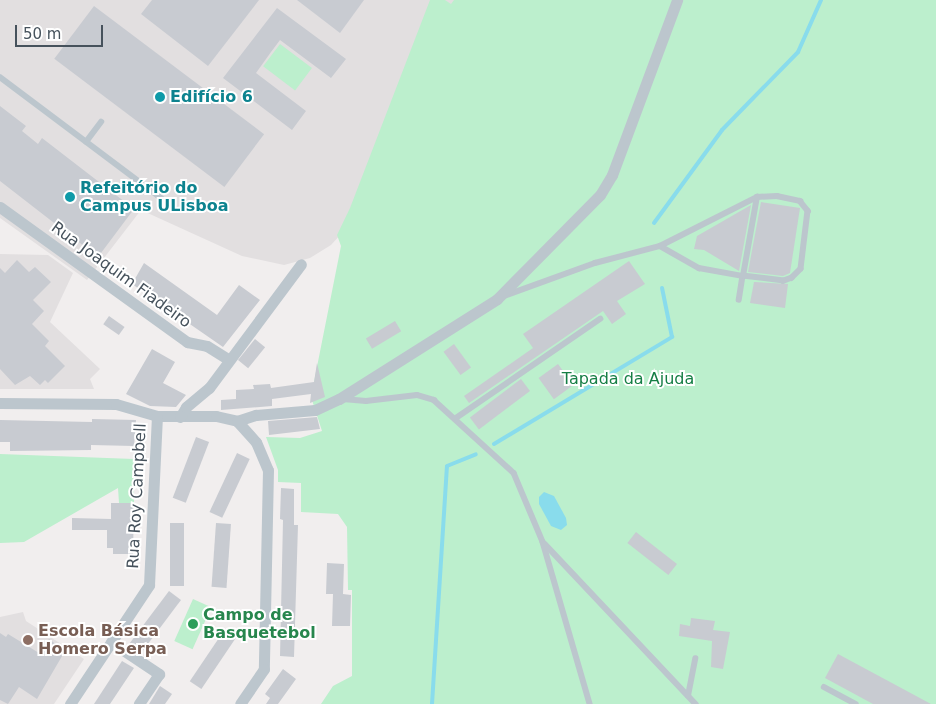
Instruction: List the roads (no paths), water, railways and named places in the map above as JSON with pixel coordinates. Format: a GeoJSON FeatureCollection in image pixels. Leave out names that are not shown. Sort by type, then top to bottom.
{"type":"FeatureCollection","features":[{"type":"Feature","properties":{"kind":"street"},"geometry":{"type":"LineString","coordinates":[[0,402],[116,404],[157,416],[216,416],[237,421],[256,415],[315,410],[339,399],[497,299],[600,195],[612,175],[677,0]]}},
{"type":"Feature","properties":{"kind":"street","name":"Rua Joaquim Fiadeiro"},"geometry":{"type":"LineString","coordinates":[[0,207],[187,342],[207,346],[228,359]]}},
{"type":"Feature","properties":{"kind":"street"},"geometry":{"type":"LineString","coordinates":[[180,417],[186,407],[209,388],[228,359],[301,264]]}},
{"type":"Feature","properties":{"kind":"street","name":"Rua Roy Campbell"},"geometry":{"type":"LineString","coordinates":[[70,704],[149,585],[157,416]]}},
{"type":"Feature","properties":{"kind":"street"},"geometry":{"type":"LineString","coordinates":[[237,421],[256,442],[268,470],[264,669],[240,704]]}},
{"type":"Feature","properties":{"kind":"street"},"geometry":{"type":"LineString","coordinates":[[111,642],[159,674],[139,704]]}},
{"type":"Feature","properties":{"kind":"lane"},"geometry":{"type":"LineString","coordinates":[[0,77],[177,210]]}},
{"type":"Feature","properties":{"kind":"lane"},"geometry":{"type":"LineString","coordinates":[[86,142],[101,122]]}},
{"type":"Feature","properties":{"kind":"lane"},"geometry":{"type":"LineString","coordinates":[[497,299],[595,263],[660,246],[757,197],[777,196],[800,202],[808,211],[801,269],[784,281],[699,268],[660,246]]}},
{"type":"Feature","properties":{"kind":"lane"},"geometry":{"type":"LineString","coordinates":[[739,300],[757,197]]}},
{"type":"Feature","properties":{"kind":"lane"},"geometry":{"type":"LineString","coordinates":[[456,418],[600,319]]}},
{"type":"Feature","properties":{"kind":"lane"},"geometry":{"type":"LineString","coordinates":[[339,399],[366,401],[417,395],[434,400],[456,418],[514,473],[544,542],[590,704]]}},
{"type":"Feature","properties":{"kind":"lane"},"geometry":{"type":"LineString","coordinates":[[544,542],[696,704]]}},
{"type":"Feature","properties":{"kind":"lane"},"geometry":{"type":"LineString","coordinates":[[688,696],[694,659]]}},
{"type":"Feature","properties":{"kind":"lane"},"geometry":{"type":"LineString","coordinates":[[824,687],[856,704]]}},
{"type":"Feature","properties":{"kind":"water"},"geometry":{"type":"Polygon","coordinates":[[[544,492],[554,496],[566,518],[567,525],[561,530],[551,526],[539,504],[539,497],[544,492]]]}},
{"type":"Feature","properties":{"kind":"waterway"},"geometry":{"type":"LineString","coordinates":[[654,223],[722,130],[798,52],[821,0]]}},
{"type":"Feature","properties":{"kind":"waterway"},"geometry":{"type":"LineString","coordinates":[[494,444],[672,337],[662,288]]}},
{"type":"Feature","properties":{"kind":"waterway"},"geometry":{"type":"LineString","coordinates":[[432,704],[447,466],[476,454]]}},
{"type":"Feature","properties":{"kind":"place","name":"Edifício 6"},"geometry":{"type":"Point","coordinates":[160,97]}},
{"type":"Feature","properties":{"kind":"place","name":"Refeitório do Campus ULisboa"},"geometry":{"type":"Point","coordinates":[70,197]}},
{"type":"Feature","properties":{"kind":"place","name":"Campo de Basquetebol"},"geometry":{"type":"Point","coordinates":[193,624]}},
{"type":"Feature","properties":{"kind":"place","name":"Escola Básica Homero Serpa"},"geometry":{"type":"Point","coordinates":[28,640]}},
{"type":"Feature","properties":{"kind":"park label","name":"Tapada da Ajuda"},"geometry":{"type":"Point","coordinates":[628,379]}}]}
